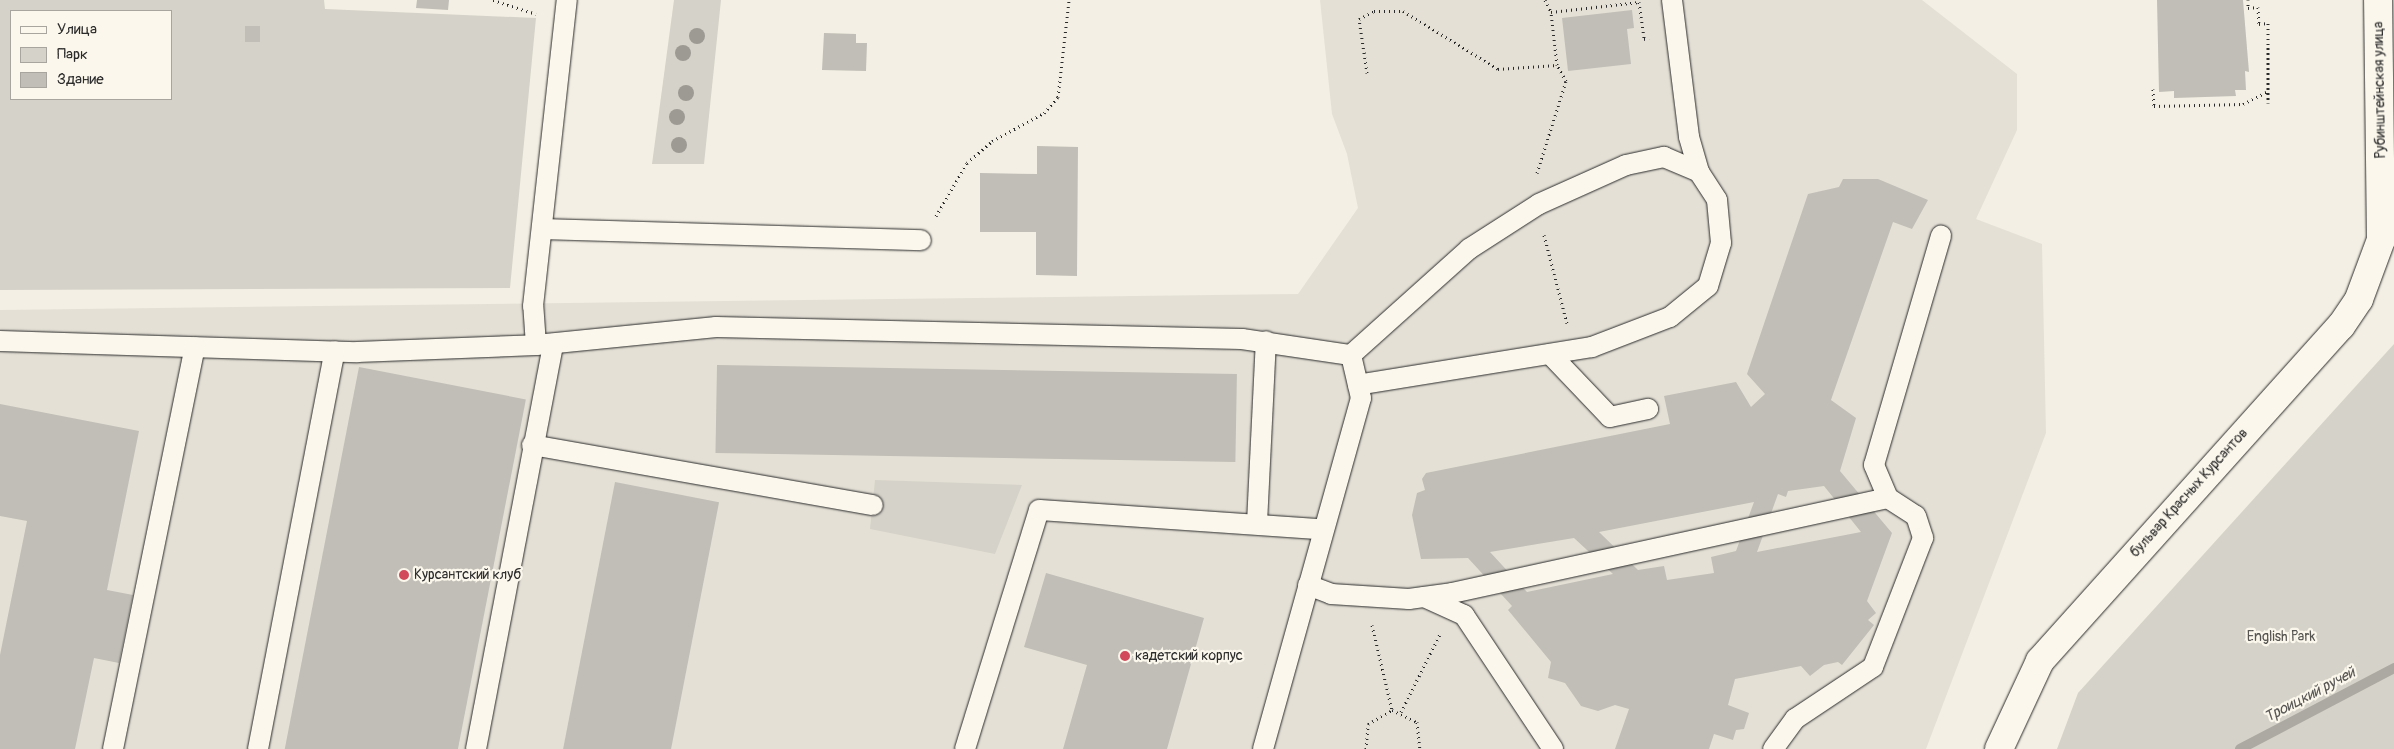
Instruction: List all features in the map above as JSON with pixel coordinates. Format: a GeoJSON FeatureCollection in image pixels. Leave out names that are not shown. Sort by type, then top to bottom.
{"type":"FeatureCollection","features":[{"type":"Feature","properties":{"kind":"street","name":"Рубинштейнская улица"},"geometry":{"type":"LineString","coordinates":[[2378,0],[2388,239]]}},
{"type":"Feature","properties":{"kind":"street","name":"бульвар Красных Курсантов"},"geometry":{"type":"LineString","coordinates":[[1999,749],[2023,692],[2062,634],[2341,326],[2359,299],[2388,239]]}},
{"type":"Feature","properties":{"kind":"lane"},"geometry":{"type":"LineString","coordinates":[[476,749],[532,445],[544,344],[533,306],[568,0]]}},
{"type":"Feature","properties":{"kind":"lane"},"geometry":{"type":"LineString","coordinates":[[1358,385],[1573,350],[1670,318],[1708,286],[1721,243],[1717,200],[1699,172],[1689,137],[1672,0]]}},
{"type":"Feature","properties":{"kind":"lane"},"geometry":{"type":"LineString","coordinates":[[1351,355],[1469,250],[1539,204],[1626,165],[1664,157],[1699,172]]}},
{"type":"Feature","properties":{"kind":"lane"},"geometry":{"type":"LineString","coordinates":[[543,229],[921,240]]}},
{"type":"Feature","properties":{"kind":"lane"},"geometry":{"type":"LineString","coordinates":[[1773,749],[1795,719],[1872,667],[1923,538],[1916,516],[1888,498],[1874,465],[1941,236]]}},
{"type":"Feature","properties":{"kind":"lane"},"geometry":{"type":"LineString","coordinates":[[0,340],[335,351],[544,344],[716,327],[1266,340],[1351,355]]}},
{"type":"Feature","properties":{"kind":"lane"},"geometry":{"type":"LineString","coordinates":[[1257,523],[1266,340]]}},
{"type":"Feature","properties":{"kind":"lane"},"geometry":{"type":"LineString","coordinates":[[113,749],[195,347]]}},
{"type":"Feature","properties":{"kind":"lane"},"geometry":{"type":"LineString","coordinates":[[258,749],[335,351]]}},
{"type":"Feature","properties":{"kind":"lane"},"geometry":{"type":"LineString","coordinates":[[1550,354],[1610,417],[1648,409]]}},
{"type":"Feature","properties":{"kind":"lane"},"geometry":{"type":"LineString","coordinates":[[1262,749],[1308,585],[1321,529],[1361,398],[1351,355]]}},
{"type":"Feature","properties":{"kind":"lane"},"geometry":{"type":"LineString","coordinates":[[532,445],[873,505]]}},
{"type":"Feature","properties":{"kind":"lane"},"geometry":{"type":"LineString","coordinates":[[1308,585],[1331,594],[1424,597],[1888,498]]}},
{"type":"Feature","properties":{"kind":"lane"},"geometry":{"type":"LineString","coordinates":[[965,749],[1039,510],[1257,523],[1321,529]]}},
{"type":"Feature","properties":{"kind":"lane"},"geometry":{"type":"LineString","coordinates":[[1424,597],[1464,615],[1554,749]]}},
{"type":"Feature","properties":{"kind":"path"},"geometry":{"type":"LineString","coordinates":[[493,0],[540,16],[541,38],[562,44]]}},
{"type":"Feature","properties":{"kind":"path"},"geometry":{"type":"LineString","coordinates":[[921,240],[967,163],[992,141],[1044,113],[1058,97],[1069,0]]}},
{"type":"Feature","properties":{"kind":"path"},"geometry":{"type":"LineString","coordinates":[[1545,0],[1551,12],[1557,65],[1566,81],[1539,165],[1533,190],[1539,204],[1573,350]]}},
{"type":"Feature","properties":{"kind":"path"},"geometry":{"type":"LineString","coordinates":[[2248,0],[2248,8],[2258,7],[2259,24],[2268,24],[2268,103]]}},
{"type":"Feature","properties":{"kind":"path"},"geometry":{"type":"LineString","coordinates":[[1551,12],[1639,2],[1644,39],[1676,34]]}},
{"type":"Feature","properties":{"kind":"path"},"geometry":{"type":"LineString","coordinates":[[1367,73],[1359,19],[1374,11],[1403,11],[1498,69],[1557,65]]}},
{"type":"Feature","properties":{"kind":"path"},"geometry":{"type":"LineString","coordinates":[[2153,89],[2154,106],[2244,104],[2269,91]]}},
{"type":"Feature","properties":{"kind":"path"},"geometry":{"type":"LineString","coordinates":[[1365,596],[1392,710]]}},
{"type":"Feature","properties":{"kind":"path"},"geometry":{"type":"LineString","coordinates":[[1402,712],[1452,609]]}},
{"type":"Feature","properties":{"kind":"path"},"geometry":{"type":"LineString","coordinates":[[1366,749],[1368,724],[1392,710],[1402,712],[1417,722],[1420,749]]}},
{"type":"Feature","properties":{"kind":"shaded area"},"geometry":{"type":"Polygon","coordinates":[[[1320,0],[1922,0],[2017,74],[2017,130],[1976,219],[2042,244],[2046,433],[1926,749],[0,749],[0,310],[1298,294],[1358,208],[1347,154],[1332,114],[1320,0]]]}},
{"type":"Feature","properties":{"kind":"green space"},"geometry":{"type":"Polygon","coordinates":[[[0,0],[324,0],[325,9],[536,18],[510,288],[0,290],[0,0]]]}},
{"type":"Feature","properties":{"kind":"green space"},"geometry":{"type":"Polygon","coordinates":[[[674,0],[721,0],[704,164],[652,164],[674,0]]]}},
{"type":"Feature","properties":{"kind":"green space","name":"English Park"},"geometry":{"type":"Polygon","coordinates":[[[2394,344],[2394,749],[2057,749],[2078,693],[2394,344]]]}},
{"type":"Feature","properties":{"kind":"green space"},"geometry":{"type":"Polygon","coordinates":[[[875,480],[1022,485],[995,554],[870,529],[875,480]]]}},
{"type":"Feature","properties":{"kind":"building"},"geometry":{"type":"Polygon","coordinates":[[[417,0],[449,0],[448,10],[416,8],[417,0]]]}},
{"type":"Feature","properties":{"kind":"building"},"geometry":{"type":"Polygon","coordinates":[[[2157,0],[2243,0],[2249,72],[2245,71],[2246,90],[2235,90],[2236,96],[2174,98],[2174,91],[2159,92],[2157,0]]]}},
{"type":"Feature","properties":{"kind":"building"},"geometry":{"type":"Polygon","coordinates":[[[1632,10],[1634,28],[1627,29],[1631,64],[1568,71],[1562,18],[1632,10]]]}},
{"type":"Feature","properties":{"kind":"building"},"geometry":{"type":"Polygon","coordinates":[[[245,26],[260,26],[260,42],[245,42],[245,26]]]}},
{"type":"Feature","properties":{"kind":"building"},"geometry":{"type":"Polygon","coordinates":[[[824,33],[856,34],[856,43],[867,43],[866,71],[822,70],[824,33]]]}},
{"type":"Feature","properties":{"kind":"building"},"geometry":{"type":"Polygon","coordinates":[[[1037,146],[1078,147],[1077,276],[1036,275],[1036,232],[980,232],[980,173],[1037,174],[1037,146]]]}},
{"type":"Feature","properties":{"kind":"building"},"geometry":{"type":"Polygon","coordinates":[[[1843,179],[1878,179],[1928,200],[1912,229],[1893,222],[1831,400],[1856,418],[1840,471],[1892,533],[1867,601],[1876,613],[1868,620],[1874,625],[1842,665],[1838,662],[1824,665],[1810,676],[1801,666],[1735,679],[1728,705],[1749,713],[1744,729],[1736,730],[1733,740],[1714,734],[1709,749],[1615,749],[1629,709],[1615,705],[1598,711],[1581,706],[1565,683],[1548,678],[1551,662],[1508,610],[1512,606],[1468,558],[1421,559],[1412,515],[1417,493],[1425,490],[1422,479],[1426,473],[1670,424],[1664,396],[1736,382],[1751,407],[1765,394],[1747,374],[1808,194],[1839,187],[1843,179]],[[1824,486],[1788,491],[1786,497],[1778,494],[1757,552],[1861,532],[1824,486]],[[1754,502],[1599,532],[1638,570],[1664,566],[1667,580],[1714,573],[1711,557],[1736,551],[1754,502]],[[1574,538],[1490,552],[1527,592],[1613,574],[1574,538]]]}},
{"type":"Feature","properties":{"kind":"building"},"geometry":{"type":"Polygon","coordinates":[[[717,365],[1237,374],[1235,462],[715,453],[717,365]]]}},
{"type":"Feature","properties":{"kind":"building","name":"Курсантский клуб"},"geometry":{"type":"Polygon","coordinates":[[[359,367],[526,399],[458,749],[285,749],[359,367]]]}},
{"type":"Feature","properties":{"kind":"building"},"geometry":{"type":"Polygon","coordinates":[[[0,404],[139,431],[107,590],[133,595],[119,663],[94,658],[75,749],[0,749],[0,655],[27,521],[0,516],[0,404]]]}},
{"type":"Feature","properties":{"kind":"building"},"geometry":{"type":"Polygon","coordinates":[[[615,482],[719,502],[671,749],[563,749],[615,482]]]}},
{"type":"Feature","properties":{"kind":"building","name":"кадетский корпус"},"geometry":{"type":"Polygon","coordinates":[[[1046,573],[1204,618],[1167,749],[1063,749],[1087,665],[1024,647],[1046,573]]]}},
{"type":"Feature","properties":{"kind":"waterway","name":"Троицкий ручей"},"geometry":{"type":"LineString","coordinates":[[2240,749],[2394,668]]}},
{"type":"Feature","properties":{"kind":"place","name":"Курсантский клуб"},"geometry":{"type":"Point","coordinates":[404,575]}},
{"type":"Feature","properties":{"kind":"place","name":"кадетский корпус"},"geometry":{"type":"Point","coordinates":[1125,656]}}]}
